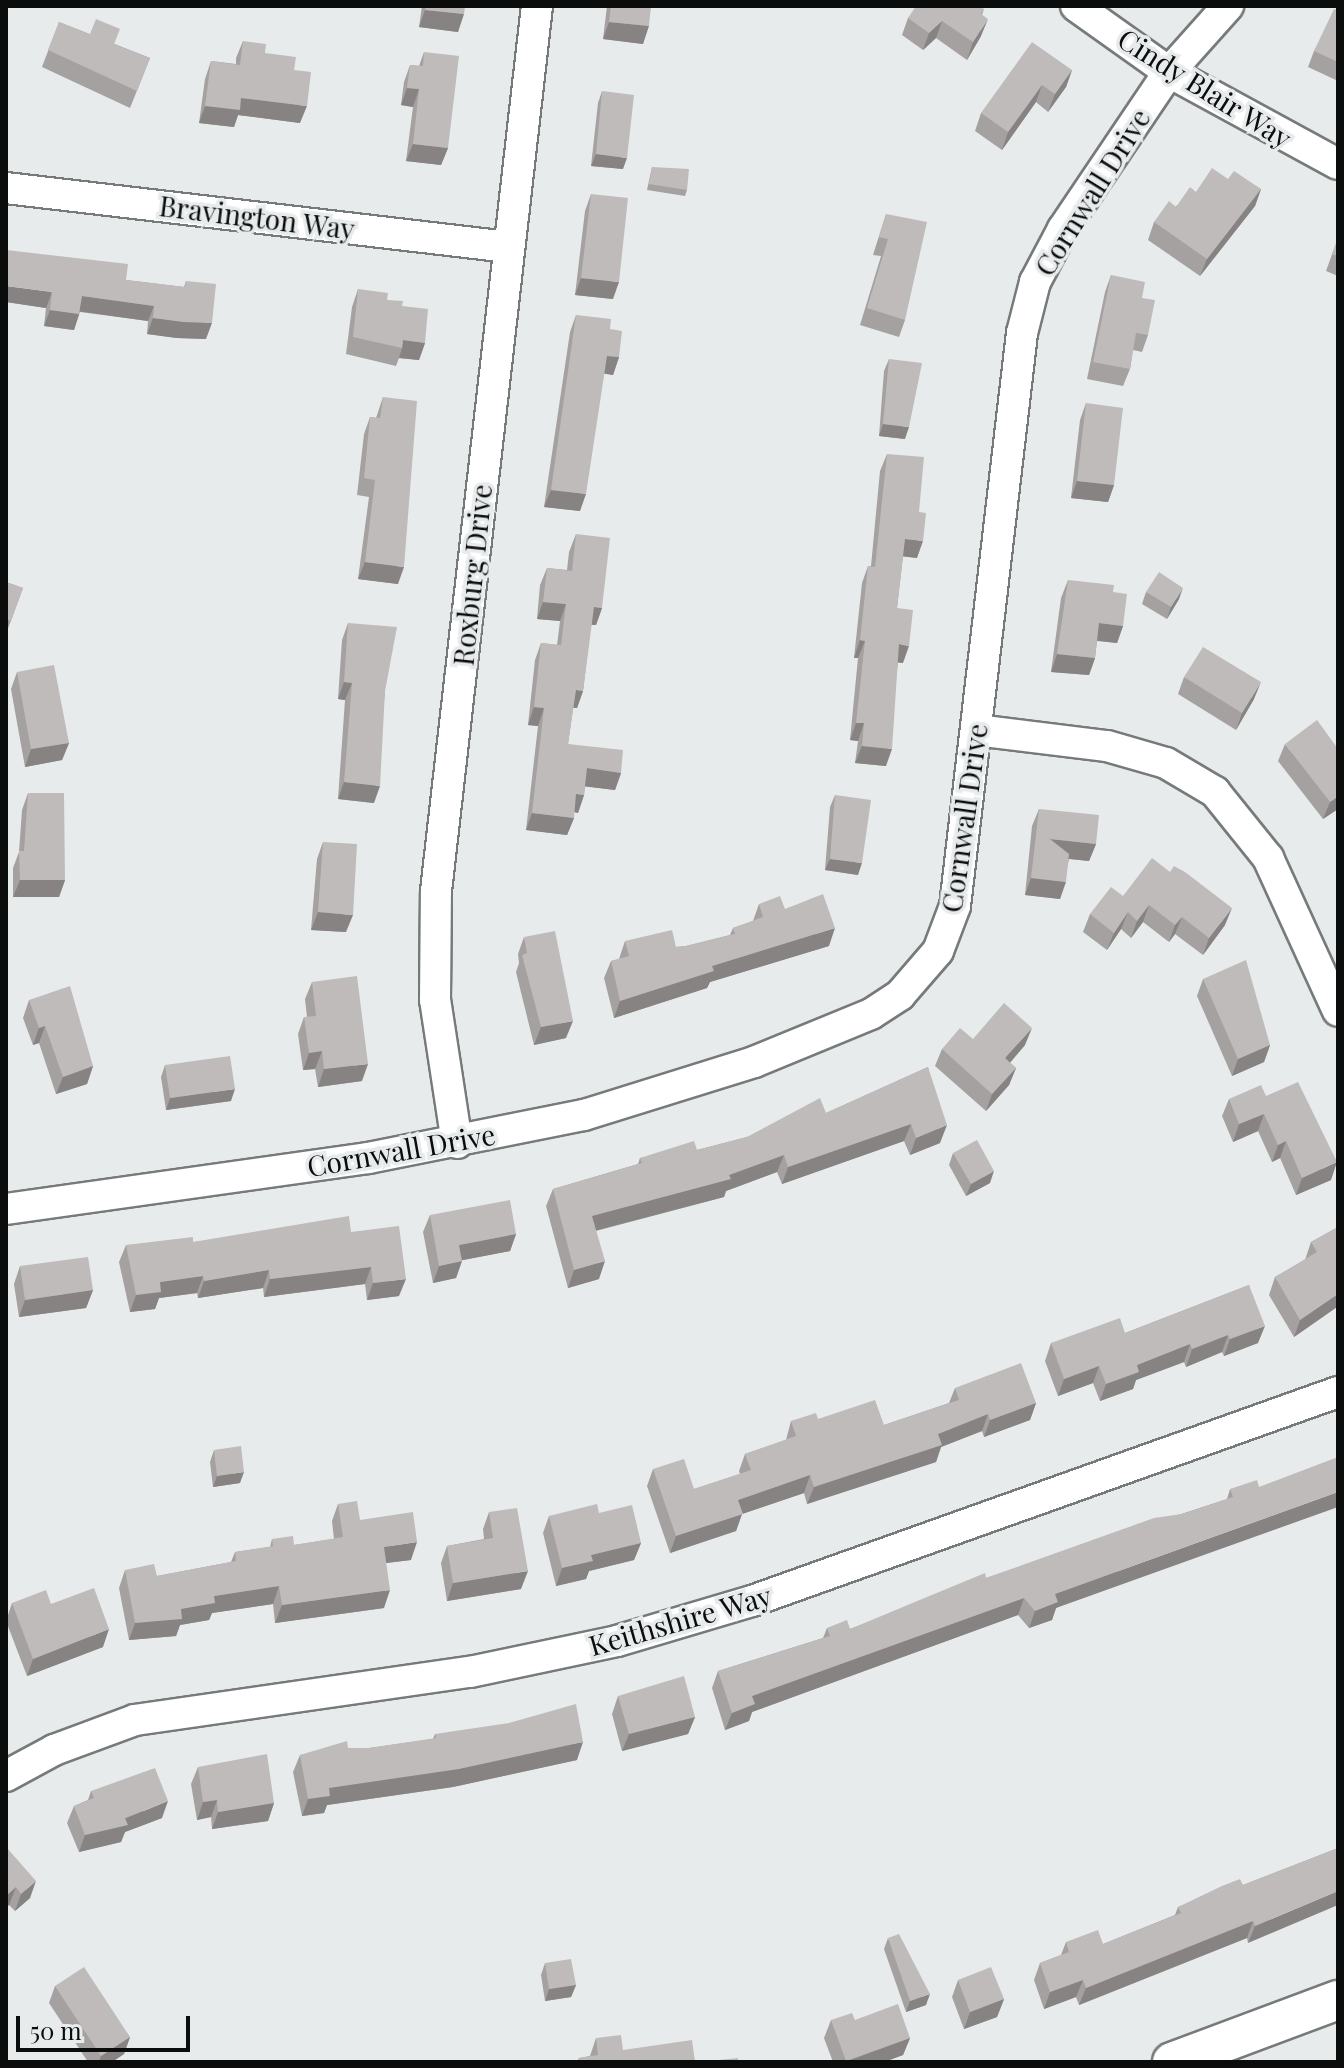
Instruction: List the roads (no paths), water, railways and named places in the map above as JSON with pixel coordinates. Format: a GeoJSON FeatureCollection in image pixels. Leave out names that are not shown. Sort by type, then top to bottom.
{"type":"FeatureCollection","features":[{"type":"Feature","properties":{"kind":"main road"},"geometry":{"type":"LineString","coordinates":[[1172,2062],[1338,2000]]}},
{"type":"Feature","properties":{"kind":"street","name":"Roxburg Drive"},"geometry":{"type":"LineString","coordinates":[[457,1143],[435,1000],[436,891],[537,6]]}},
{"type":"Feature","properties":{"kind":"street","name":"Cindy Blair Way"},"geometry":{"type":"LineString","coordinates":[[1076,6],[1169,72],[1338,164]]}},
{"type":"Feature","properties":{"kind":"street","name":"Cornwall Drive"},"geometry":{"type":"LineString","coordinates":[[6,1209],[457,1143],[675,1089],[871,1014],[900,995],[938,951],[952,918],[1028,305],[1063,229],[1169,72],[1228,6]]}},
{"type":"Feature","properties":{"kind":"street","name":"Bravington Way"},"geometry":{"type":"LineString","coordinates":[[6,188],[508,247]]}},
{"type":"Feature","properties":{"kind":"street"},"geometry":{"type":"LineString","coordinates":[[976,730],[1131,752],[1188,773],[1215,792],[1268,858],[1338,1011]]}},
{"type":"Feature","properties":{"kind":"street","name":"Keithshire Way"},"geometry":{"type":"LineString","coordinates":[[6,1776],[54,1750],[135,1720],[470,1672],[617,1641],[752,1601],[1338,1392]]}}]}
